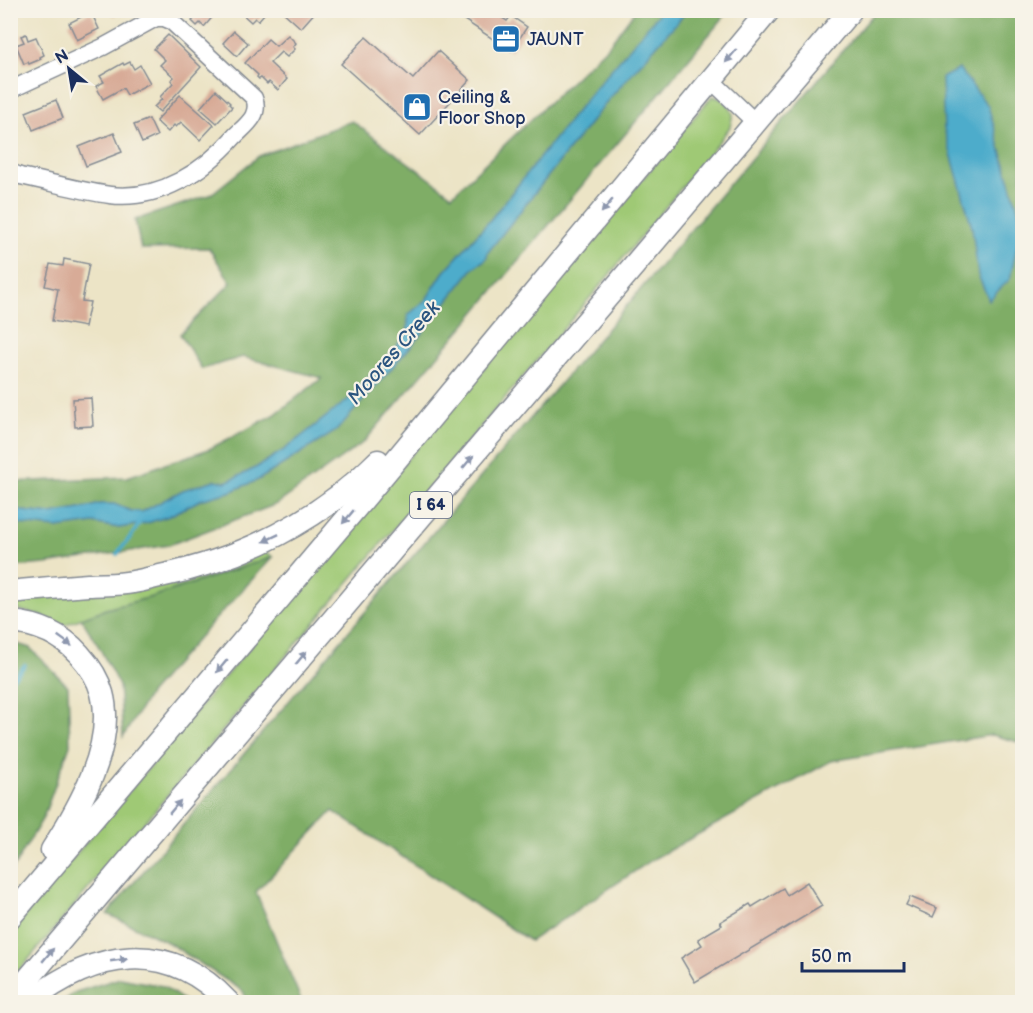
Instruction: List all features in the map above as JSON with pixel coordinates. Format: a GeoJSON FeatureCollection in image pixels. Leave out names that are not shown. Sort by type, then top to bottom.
{"type":"FeatureCollection","features":[{"type":"Feature","properties":{"kind":"highway"},"geometry":{"type":"LineString","coordinates":[[10,915],[529,301],[769,10]]}},
{"type":"Feature","properties":{"kind":"highway","name":"I 64"},"geometry":{"type":"LineString","coordinates":[[10,1000],[851,10]]}},
{"type":"Feature","properties":{"kind":"highway"},"geometry":{"type":"LineString","coordinates":[[10,592],[133,582],[181,572],[209,564],[280,534],[318,511],[360,480],[440,392],[529,301]]}},
{"type":"Feature","properties":{"kind":"highway"},"geometry":{"type":"LineString","coordinates":[[10,622],[43,628],[73,647],[96,677],[105,710],[100,750],[85,794],[10,915]]}},
{"type":"Feature","properties":{"kind":"highway"},"geometry":{"type":"LineString","coordinates":[[29,1002],[69,975],[88,967],[134,958],[148,959],[183,968],[210,985],[228,1002]]}},
{"type":"Feature","properties":{"kind":"street"},"geometry":{"type":"LineString","coordinates":[[10,90],[103,47],[156,18],[164,18],[171,21],[190,38],[254,98],[257,105],[249,121],[203,166],[177,183],[148,193],[111,195],[10,172]]}},
{"type":"Feature","properties":{"kind":"street"},"geometry":{"type":"LineString","coordinates":[[711,80],[756,123]]}},
{"type":"Feature","properties":{"kind":"green space"},"geometry":{"type":"Polygon","coordinates":[[[635,11],[662,11],[592,92],[491,219],[443,273],[426,300],[408,315],[408,330],[394,350],[349,399],[284,450],[254,469],[226,482],[215,480],[183,490],[142,512],[131,511],[114,504],[100,504],[51,514],[22,511],[11,507],[10,482],[127,477],[209,449],[274,415],[322,378],[243,357],[202,369],[180,334],[231,283],[209,248],[141,249],[135,220],[210,195],[259,156],[352,121],[452,195],[608,46],[635,11]]]}},
{"type":"Feature","properties":{"kind":"green space"},"geometry":{"type":"Polygon","coordinates":[[[687,11],[729,11],[364,442],[277,504],[169,545],[46,564],[11,567],[11,523],[57,528],[93,523],[119,528],[147,523],[169,516],[200,500],[229,492],[258,480],[336,431],[418,338],[474,267],[486,259],[488,252],[608,100],[687,11]]]}},
{"type":"Feature","properties":{"kind":"green space"},"geometry":{"type":"Polygon","coordinates":[[[876,11],[1022,11],[1022,743],[992,735],[831,761],[655,858],[530,941],[333,811],[256,892],[302,1002],[247,1002],[243,991],[169,943],[107,914],[601,336],[876,11]]]}},
{"type":"Feature","properties":{"kind":"green space"},"geometry":{"type":"Polygon","coordinates":[[[712,96],[729,105],[733,114],[730,127],[707,157],[11,980],[11,932],[712,96]]]}},
{"type":"Feature","properties":{"kind":"green space"},"geometry":{"type":"Polygon","coordinates":[[[261,549],[273,557],[152,597],[106,609],[64,625],[42,616],[11,608],[11,599],[261,549]]]}},
{"type":"Feature","properties":{"kind":"green space"},"geometry":{"type":"Polygon","coordinates":[[[273,557],[150,693],[123,737],[119,686],[81,618],[273,557]]]}},
{"type":"Feature","properties":{"kind":"green space"},"geometry":{"type":"Polygon","coordinates":[[[11,642],[30,648],[68,686],[70,745],[43,818],[11,872],[11,642]]]}},
{"type":"Feature","properties":{"kind":"green space"},"geometry":{"type":"Polygon","coordinates":[[[120,978],[163,986],[186,1002],[62,1002],[76,992],[120,978]]]}},
{"type":"Feature","properties":{"kind":"water","name":"Moores Creek"},"geometry":{"type":"Polygon","coordinates":[[[662,10],[687,11],[608,100],[488,252],[486,259],[474,267],[418,338],[336,431],[258,480],[229,492],[200,500],[169,516],[147,523],[119,528],[93,523],[57,528],[11,523],[11,507],[22,511],[51,514],[100,504],[114,504],[131,511],[142,512],[183,490],[215,480],[226,482],[254,469],[284,450],[349,399],[394,350],[408,330],[408,315],[426,300],[443,273],[491,219],[592,92],[662,10]]]}},
{"type":"Feature","properties":{"kind":"water"},"geometry":{"type":"Polygon","coordinates":[[[959,69],[988,106],[1022,223],[1010,279],[989,300],[978,275],[972,227],[944,129],[942,78],[959,69]]]}},
{"type":"Feature","properties":{"kind":"building"},"geometry":{"type":"Polygon","coordinates":[[[110,10],[125,10],[114,16],[110,10]]]}},
{"type":"Feature","properties":{"kind":"building"},"geometry":{"type":"Polygon","coordinates":[[[194,10],[210,10],[215,14],[204,27],[200,23],[197,26],[192,21],[195,18],[191,14],[194,10]]]}},
{"type":"Feature","properties":{"kind":"building"},"geometry":{"type":"Polygon","coordinates":[[[238,10],[260,10],[264,14],[258,21],[255,18],[251,22],[238,10]]]}},
{"type":"Feature","properties":{"kind":"building"},"geometry":{"type":"Polygon","coordinates":[[[281,10],[317,10],[301,28],[281,10]]]}},
{"type":"Feature","properties":{"kind":"building","name":"JAUNT"},"geometry":{"type":"Polygon","coordinates":[[[449,10],[490,10],[507,21],[511,16],[527,27],[511,51],[449,10]]]}},
{"type":"Feature","properties":{"kind":"building"},"geometry":{"type":"Polygon","coordinates":[[[91,12],[99,29],[77,40],[69,23],[91,12]]]}},
{"type":"Feature","properties":{"kind":"building"},"geometry":{"type":"Polygon","coordinates":[[[234,31],[248,43],[237,56],[223,43],[234,31]]]}},
{"type":"Feature","properties":{"kind":"building"},"geometry":{"type":"Polygon","coordinates":[[[26,34],[28,40],[36,37],[44,55],[40,57],[41,59],[29,64],[28,62],[24,64],[16,45],[24,42],[21,36],[26,34]]]}},
{"type":"Feature","properties":{"kind":"building"},"geometry":{"type":"Polygon","coordinates":[[[168,35],[201,67],[160,112],[154,107],[173,83],[171,80],[174,77],[160,65],[165,60],[154,49],[168,35]]]}},
{"type":"Feature","properties":{"kind":"building"},"geometry":{"type":"Polygon","coordinates":[[[288,35],[296,43],[293,47],[295,49],[287,57],[281,52],[270,63],[287,79],[278,90],[269,82],[267,84],[261,78],[259,79],[258,75],[245,63],[268,39],[276,46],[288,35]]]}},
{"type":"Feature","properties":{"kind":"building","name":"Ceiling & Floor Shop"},"geometry":{"type":"Polygon","coordinates":[[[366,37],[413,79],[438,51],[470,80],[420,135],[341,64],[366,37]]]}},
{"type":"Feature","properties":{"kind":"building"},"geometry":{"type":"Polygon","coordinates":[[[130,62],[134,69],[140,65],[150,83],[127,95],[123,88],[103,99],[96,86],[104,82],[100,76],[123,63],[124,65],[130,62]]]}},
{"type":"Feature","properties":{"kind":"building"},"geometry":{"type":"Polygon","coordinates":[[[216,90],[232,107],[217,123],[200,108],[216,90]]]}},
{"type":"Feature","properties":{"kind":"building"},"geometry":{"type":"Polygon","coordinates":[[[180,95],[214,125],[200,140],[181,122],[176,127],[174,125],[168,132],[156,121],[180,95]]]}},
{"type":"Feature","properties":{"kind":"building"},"geometry":{"type":"Polygon","coordinates":[[[56,100],[63,118],[33,130],[26,112],[56,100]]]}},
{"type":"Feature","properties":{"kind":"building"},"geometry":{"type":"Polygon","coordinates":[[[149,119],[157,136],[142,143],[134,125],[149,119]]]}},
{"type":"Feature","properties":{"kind":"building"},"geometry":{"type":"Polygon","coordinates":[[[114,133],[122,152],[86,166],[79,147],[114,133]]]}},
{"type":"Feature","properties":{"kind":"building"},"geometry":{"type":"Polygon","coordinates":[[[64,259],[89,264],[82,301],[90,302],[85,327],[52,321],[58,289],[45,286],[50,264],[63,266],[64,259]]]}},
{"type":"Feature","properties":{"kind":"building"},"geometry":{"type":"Polygon","coordinates":[[[91,398],[93,426],[75,427],[73,399],[91,398]]]}},
{"type":"Feature","properties":{"kind":"building"},"geometry":{"type":"Polygon","coordinates":[[[807,882],[822,906],[695,982],[681,958],[702,945],[698,939],[722,925],[720,922],[750,904],[752,907],[783,888],[787,895],[807,882]]]}},
{"type":"Feature","properties":{"kind":"building"},"geometry":{"type":"Polygon","coordinates":[[[910,897],[937,908],[933,917],[906,905],[910,897]]]}},
{"type":"Feature","properties":{"kind":"waterway"},"geometry":{"type":"LineString","coordinates":[[117,554],[141,521]]}},
{"type":"Feature","properties":{"kind":"waterway"},"geometry":{"type":"LineString","coordinates":[[10,681],[25,665]]}},
{"type":"Feature","properties":{"kind":"place","name":"JAUNT"},"geometry":{"type":"Point","coordinates":[506,39]}},
{"type":"Feature","properties":{"kind":"place","name":"Ceiling & Floor Shop"},"geometry":{"type":"Point","coordinates":[417,107]}}]}
